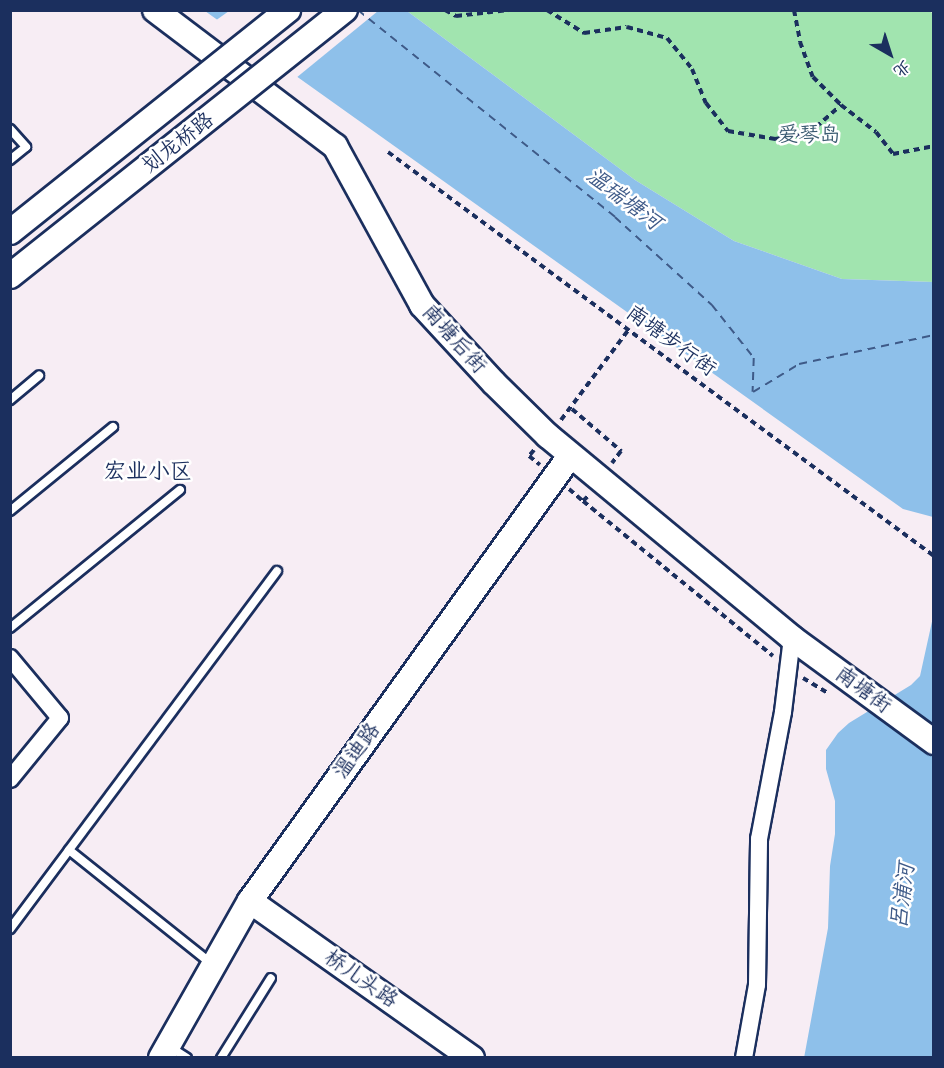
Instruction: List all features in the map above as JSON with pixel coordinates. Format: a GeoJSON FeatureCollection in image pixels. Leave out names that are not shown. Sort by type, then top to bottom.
{"type":"FeatureCollection","features":[{"type":"Feature","properties":{"kind":"street","name":"南塘后街"},"geometry":{"type":"LineString","coordinates":[[155,10],[334,146],[422,305],[494,383],[570,456],[792,638]]}},
{"type":"Feature","properties":{"kind":"street","name":"划龙桥路"},"geometry":{"type":"LineString","coordinates":[[10,232],[288,10]]}},
{"type":"Feature","properties":{"kind":"street","name":"划龙桥路"},"geometry":{"type":"LineString","coordinates":[[10,276],[345,10]]}},
{"type":"Feature","properties":{"kind":"street","name":"温迪路"},"geometry":{"type":"LineString","coordinates":[[172,1054],[213,965],[250,901],[570,456]]}},
{"type":"Feature","properties":{"kind":"street"},"geometry":{"type":"LineString","coordinates":[[744,1058],[757,985],[759,839],[789,669],[792,638]]}},
{"type":"Feature","properties":{"kind":"street","name":"南塘街"},"geometry":{"type":"LineString","coordinates":[[792,638],[933,742]]}},
{"type":"Feature","properties":{"kind":"street"},"geometry":{"type":"LineString","coordinates":[[10,658],[60,718],[10,779]]}},
{"type":"Feature","properties":{"kind":"street","name":"桥儿头路"},"geometry":{"type":"LineString","coordinates":[[250,901],[472,1058]]}},
{"type":"Feature","properties":{"kind":"lane"},"geometry":{"type":"LineString","coordinates":[[10,129],[26,147],[10,159]]}},
{"type":"Feature","properties":{"kind":"lane"},"geometry":{"type":"LineString","coordinates":[[10,400],[39,376]]}},
{"type":"Feature","properties":{"kind":"lane"},"geometry":{"type":"LineString","coordinates":[[10,511],[113,427]]}},
{"type":"Feature","properties":{"kind":"lane"},"geometry":{"type":"LineString","coordinates":[[10,628],[180,490]]}},
{"type":"Feature","properties":{"kind":"lane"},"geometry":{"type":"LineString","coordinates":[[10,929],[277,571]]}},
{"type":"Feature","properties":{"kind":"lane"},"geometry":{"type":"LineString","coordinates":[[69,850],[213,965]]}},
{"type":"Feature","properties":{"kind":"lane"},"geometry":{"type":"LineString","coordinates":[[221,1058],[271,978]]}},
{"type":"Feature","properties":{"kind":"path"},"geometry":{"type":"LineString","coordinates":[[445,10],[456,16],[509,10]]}},
{"type":"Feature","properties":{"kind":"path"},"geometry":{"type":"LineString","coordinates":[[547,10],[584,33],[627,27],[667,38],[692,69],[706,103],[728,130],[775,139],[808,134],[841,105]]}},
{"type":"Feature","properties":{"kind":"path"},"geometry":{"type":"LineString","coordinates":[[794,10],[800,42],[813,77],[841,105],[876,132],[893,154],[933,146]]}},
{"type":"Feature","properties":{"kind":"path","name":"南塘步行街"},"geometry":{"type":"LineString","coordinates":[[388,153],[933,556]]}},
{"type":"Feature","properties":{"kind":"path"},"geometry":{"type":"LineString","coordinates":[[629,330],[572,409],[529,456],[789,669],[835,698]]}},
{"type":"Feature","properties":{"kind":"path"},"geometry":{"type":"LineString","coordinates":[[572,409],[621,451],[583,501]]}},
{"type":"Feature","properties":{"kind":"green space","name":"爱琴岛"},"geometry":{"type":"Polygon","coordinates":[[[407,11],[930,11],[934,15],[933,282],[842,279],[734,241],[635,180],[407,11]]]}},
{"type":"Feature","properties":{"kind":"water","name":"温瑞塘河"},"geometry":{"type":"Polygon","coordinates":[[[205,11],[407,11],[635,180],[734,241],[842,279],[933,282],[933,517],[903,509],[205,11]]]}},
{"type":"Feature","properties":{"kind":"water","name":"吕浦河"},"geometry":{"type":"Polygon","coordinates":[[[933,617],[933,1057],[804,1058],[828,928],[830,866],[835,834],[835,801],[826,769],[826,750],[838,733],[849,723],[911,685],[920,676],[933,617]]]}},
{"type":"Feature","properties":{"kind":"pier"},"geometry":{"type":"Polygon","coordinates":[[[229,11],[378,11],[296,78],[215,21],[229,11]]]}},
{"type":"Feature","properties":{"kind":"ferry route"},"geometry":{"type":"LineString","coordinates":[[358,10],[615,217],[712,305],[754,358],[753,392],[799,364],[934,335]]}},
{"type":"Feature","properties":{"kind":"district","name":"宏业小区"},"geometry":{"type":"Point","coordinates":[148,473]}}]}
